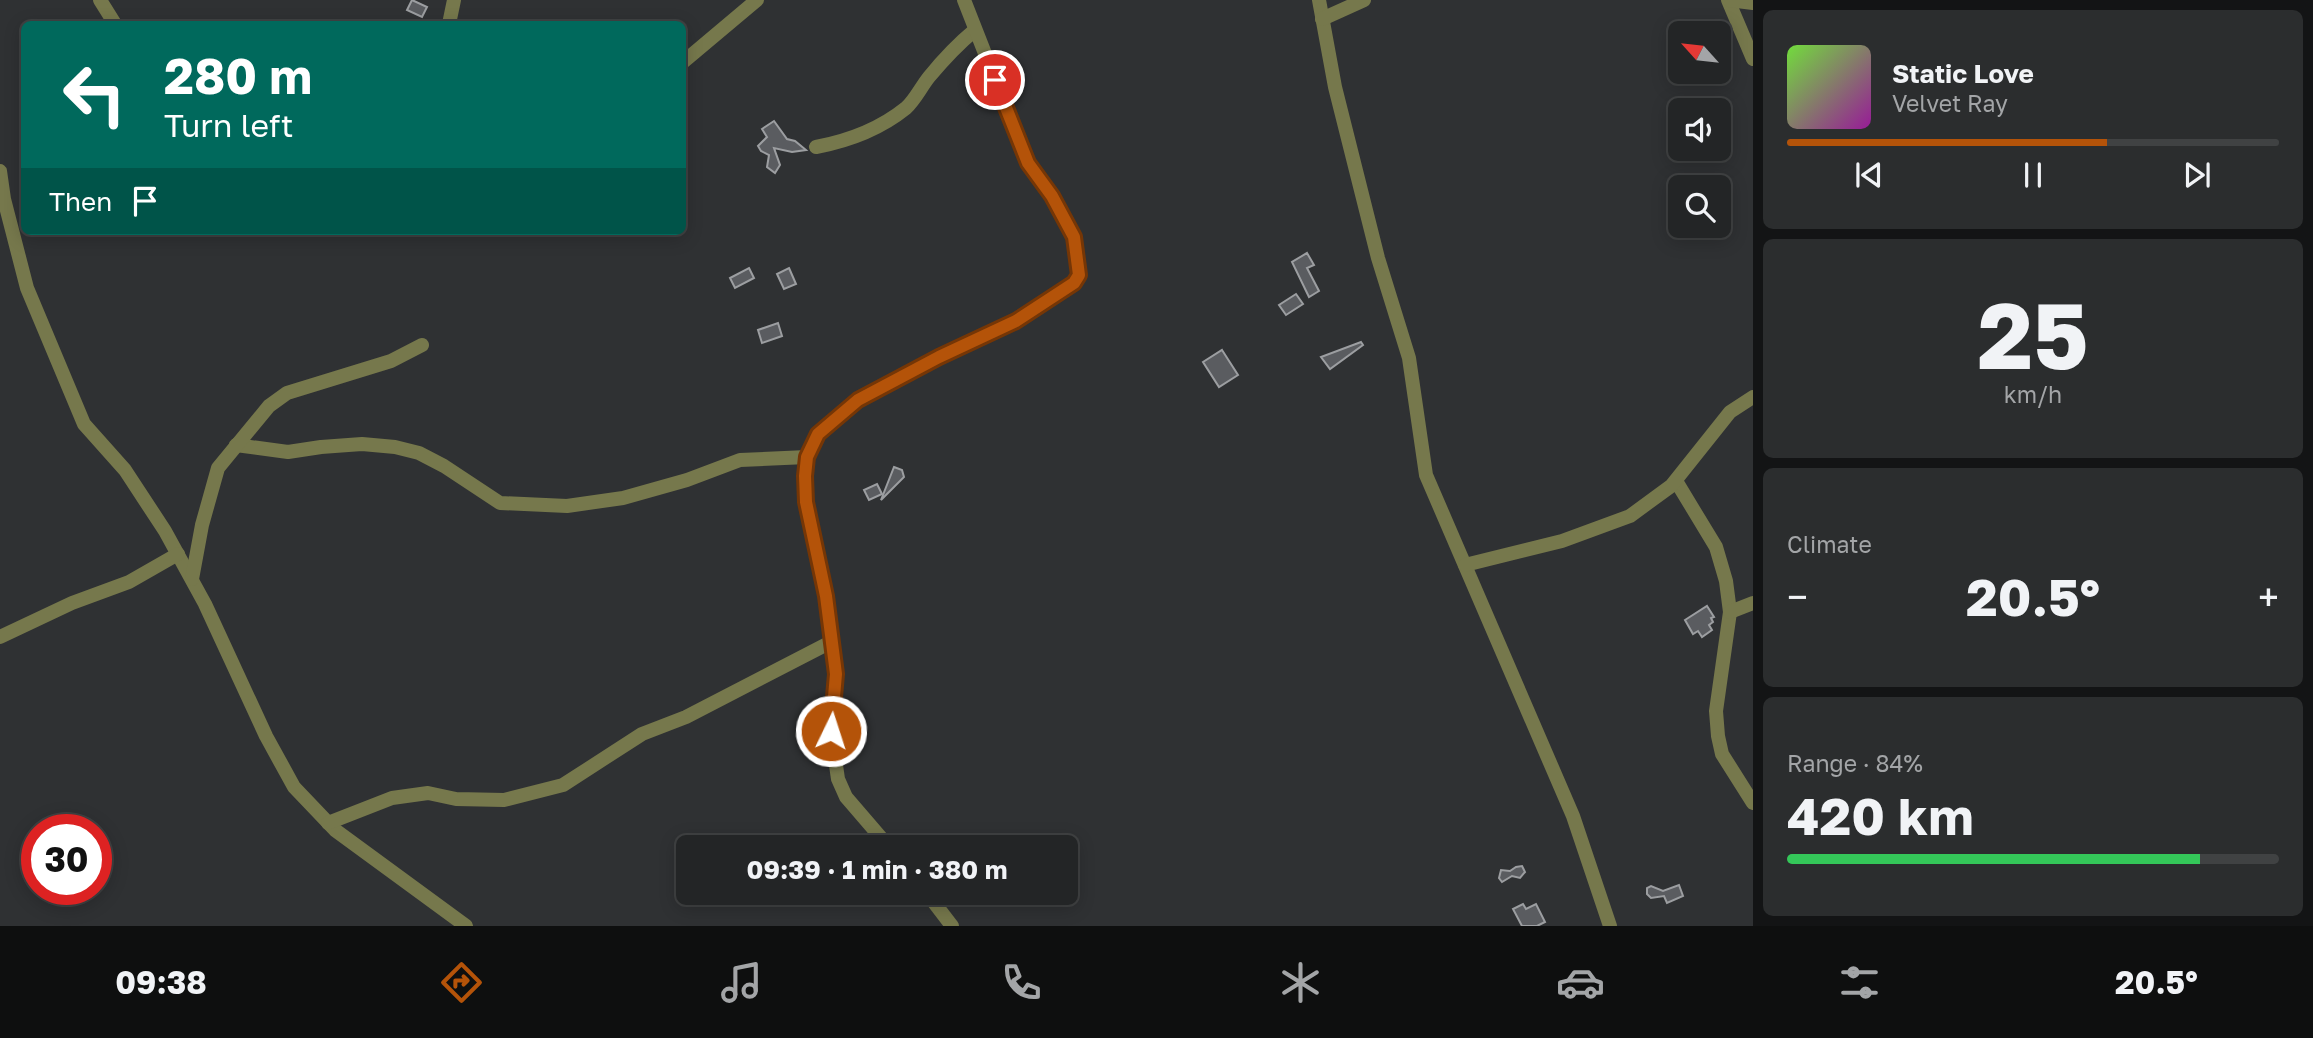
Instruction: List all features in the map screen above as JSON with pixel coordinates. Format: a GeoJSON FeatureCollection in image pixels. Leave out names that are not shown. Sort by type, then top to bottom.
{"type":"FeatureCollection","features":[{"type":"Feature","properties":{"kind":"street"},"geometry":{"type":"LineString","coordinates":[[100,0],[113,21]]}},
{"type":"Feature","properties":{"kind":"street"},"geometry":{"type":"LineString","coordinates":[[450,21],[454,0]]}},
{"type":"Feature","properties":{"kind":"street"},"geometry":{"type":"LineString","coordinates":[[686,60],[757,0]]}},
{"type":"Feature","properties":{"kind":"street"},"geometry":{"type":"LineString","coordinates":[[879,835],[846,797],[838,779],[831,731],[836,674],[826,596],[806,502],[807,457],[818,434],[858,400],[939,357],[1016,321],[1074,283],[1079,275],[1074,237],[1052,196],[1028,163],[964,0]]}},
{"type":"Feature","properties":{"kind":"street"},"geometry":{"type":"LineString","coordinates":[[1319,0],[1335,87],[1378,258],[1409,358],[1426,475],[1573,816],[1610,926]]}},
{"type":"Feature","properties":{"kind":"street"},"geometry":{"type":"LineString","coordinates":[[1322,19],[1364,0]]}},
{"type":"Feature","properties":{"kind":"street"},"geometry":{"type":"LineString","coordinates":[[1753,3],[1729,0],[1753,59]]}},
{"type":"Feature","properties":{"kind":"street"},"geometry":{"type":"LineString","coordinates":[[816,147],[842,142],[877,127],[908,107],[929,77],[975,30]]}},
{"type":"Feature","properties":{"kind":"street"},"geometry":{"type":"LineString","coordinates":[[0,171],[4,198],[27,288],[84,424],[125,470],[178,554],[205,604],[266,736],[294,787],[335,830],[466,926]]}},
{"type":"Feature","properties":{"kind":"street"},"geometry":{"type":"LineString","coordinates":[[192,579],[202,525],[218,468],[269,406],[287,393],[391,361],[422,345]]}},
{"type":"Feature","properties":{"kind":"street"},"geometry":{"type":"LineString","coordinates":[[1465,565],[1562,541],[1630,516],[1671,486],[1730,412],[1753,397]]}},
{"type":"Feature","properties":{"kind":"street"},"geometry":{"type":"LineString","coordinates":[[236,444],[288,452],[362,444],[395,447],[419,453],[444,466],[500,503],[567,506],[623,498],[687,480],[740,460],[807,457]]}},
{"type":"Feature","properties":{"kind":"street"},"geometry":{"type":"LineString","coordinates":[[1676,481],[1716,547],[1726,582],[1730,612],[1717,711],[1718,736],[1722,754],[1753,803]]}},
{"type":"Feature","properties":{"kind":"street"},"geometry":{"type":"LineString","coordinates":[[0,637],[72,603],[128,582],[178,554]]}},
{"type":"Feature","properties":{"kind":"street"},"geometry":{"type":"LineString","coordinates":[[1730,612],[1753,603]]}},
{"type":"Feature","properties":{"kind":"street"},"geometry":{"type":"LineString","coordinates":[[328,823],[392,799],[428,793],[456,799],[504,800],[564,785],[642,734],[686,717],[831,642]]}},
{"type":"Feature","properties":{"kind":"street"},"geometry":{"type":"LineString","coordinates":[[936,905],[952,926]]}},
{"type":"Feature","properties":{"kind":"building"},"geometry":{"type":"Polygon","coordinates":[[[412,0],[427,7],[422,17],[407,10],[412,0]]]}},
{"type":"Feature","properties":{"kind":"building"},"geometry":{"type":"Polygon","coordinates":[[[774,121],[787,139],[795,141],[806,150],[792,152],[774,148],[780,165],[775,173],[767,167],[769,155],[758,146],[767,137],[762,129],[774,121]]]}},
{"type":"Feature","properties":{"kind":"building"},"geometry":{"type":"Polygon","coordinates":[[[1307,253],[1314,265],[1307,268],[1319,291],[1309,297],[1292,262],[1307,253]]]}},
{"type":"Feature","properties":{"kind":"building"},"geometry":{"type":"Polygon","coordinates":[[[749,268],[754,278],[735,288],[730,278],[749,268]]]}},
{"type":"Feature","properties":{"kind":"building"},"geometry":{"type":"Polygon","coordinates":[[[789,268],[796,284],[784,289],[777,274],[789,268]]]}},
{"type":"Feature","properties":{"kind":"building"},"geometry":{"type":"Polygon","coordinates":[[[1296,294],[1303,304],[1286,315],[1279,305],[1296,294]]]}},
{"type":"Feature","properties":{"kind":"building"},"geometry":{"type":"Polygon","coordinates":[[[778,323],[782,336],[762,343],[758,330],[778,323]]]}},
{"type":"Feature","properties":{"kind":"building"},"geometry":{"type":"Polygon","coordinates":[[[1361,342],[1363,345],[1330,369],[1321,357],[1361,342]]]}},
{"type":"Feature","properties":{"kind":"building"},"geometry":{"type":"Polygon","coordinates":[[[1222,350],[1238,375],[1219,387],[1203,362],[1222,350]]]}},
{"type":"Feature","properties":{"kind":"building"},"geometry":{"type":"Polygon","coordinates":[[[894,467],[902,470],[904,477],[881,500],[894,467]]]}},
{"type":"Feature","properties":{"kind":"building"},"geometry":{"type":"Polygon","coordinates":[[[877,484],[882,494],[869,500],[864,490],[877,484]]]}},
{"type":"Feature","properties":{"kind":"building"},"geometry":{"type":"Polygon","coordinates":[[[1707,606],[1714,617],[1709,625],[1712,630],[1702,637],[1698,631],[1693,634],[1685,620],[1707,606]]]}},
{"type":"Feature","properties":{"kind":"building"},"geometry":{"type":"Polygon","coordinates":[[[1522,866],[1525,872],[1520,878],[1512,876],[1502,882],[1499,878],[1501,870],[1510,871],[1522,866]]]}},
{"type":"Feature","properties":{"kind":"building"},"geometry":{"type":"Polygon","coordinates":[[[1679,885],[1683,896],[1667,903],[1664,896],[1651,898],[1647,894],[1647,888],[1651,886],[1663,891],[1679,885]]]}},
{"type":"Feature","properties":{"kind":"building"},"geometry":{"type":"Polygon","coordinates":[[[1523,904],[1526,909],[1536,904],[1545,922],[1537,926],[1522,926],[1513,909],[1523,904]]]}},
{"type":"Feature","properties":{"kind":"route"},"geometry":{"type":"LineString","coordinates":[[831,731],[836,674],[826,596],[806,502],[807,457],[818,434],[858,400],[939,357],[1016,321],[1074,283],[1079,275],[1074,237],[1052,196],[1028,163],[995,80]]}}]}
